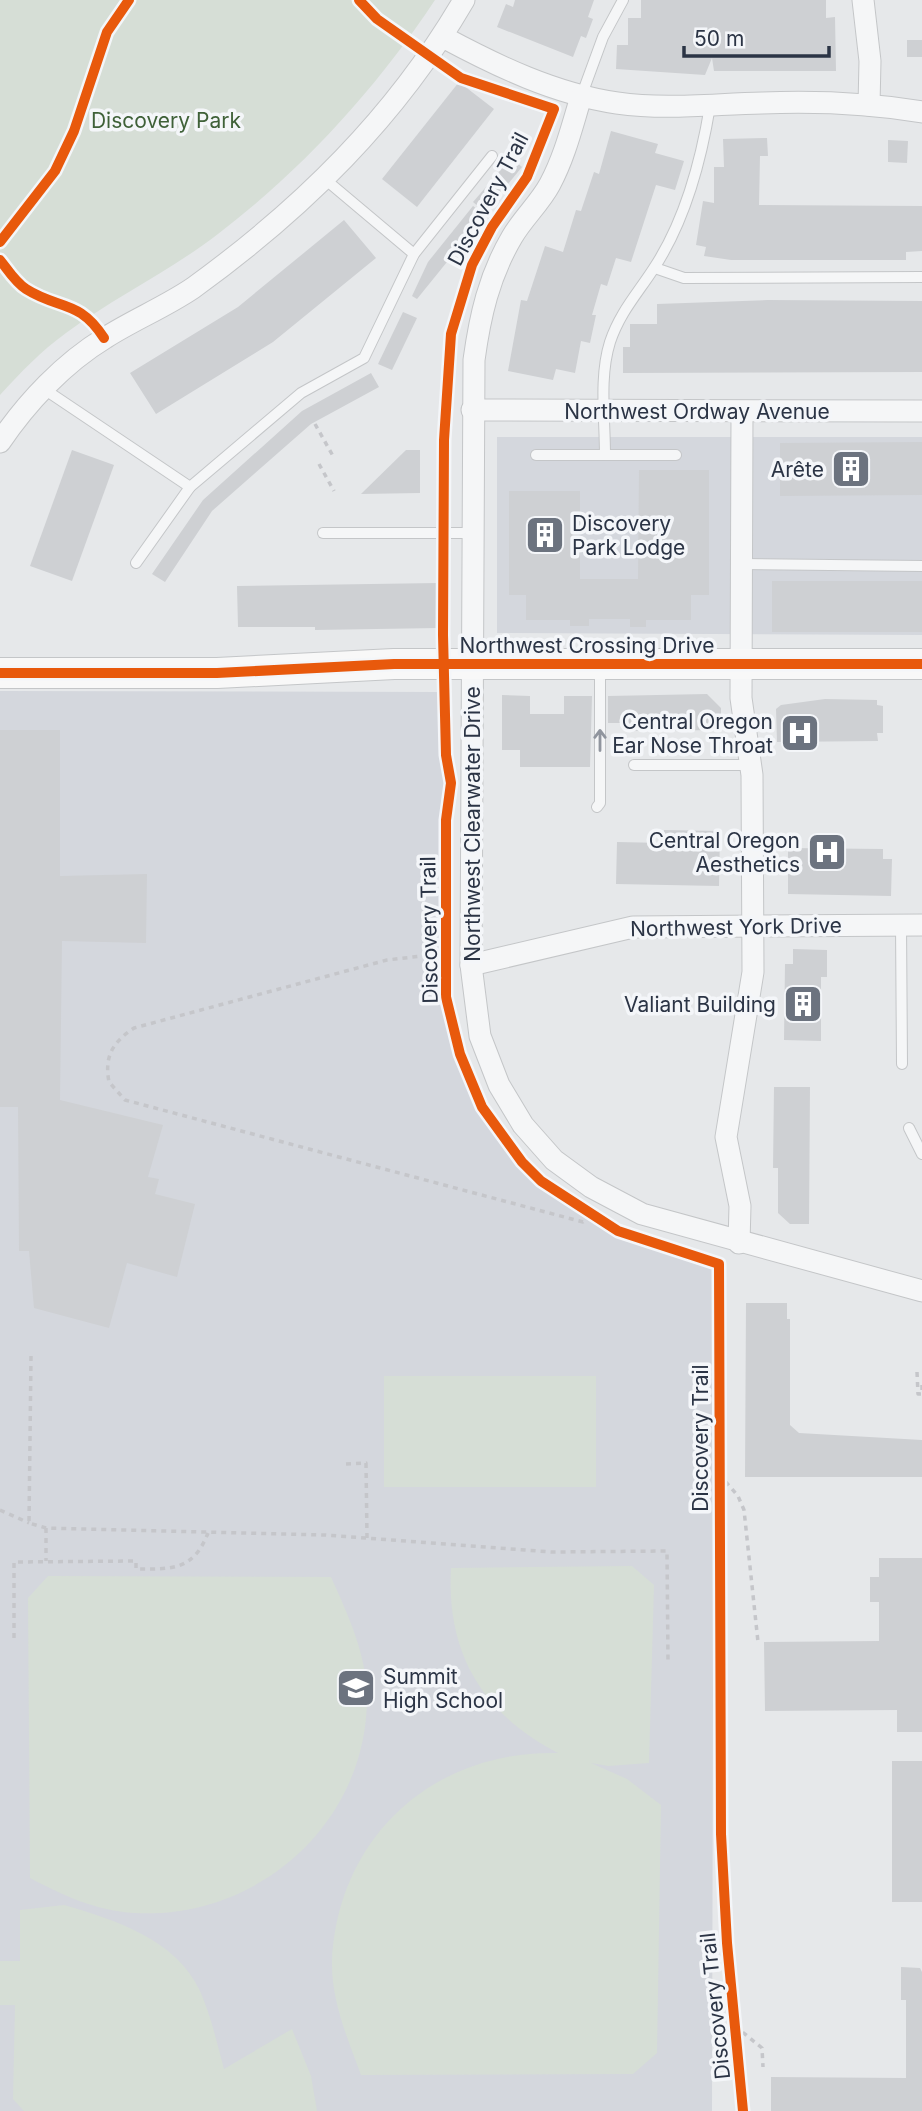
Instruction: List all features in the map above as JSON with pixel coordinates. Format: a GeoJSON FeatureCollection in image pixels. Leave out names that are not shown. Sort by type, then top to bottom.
{"type":"FeatureCollection","features":[{"type":"Feature","properties":{"kind":"street"},"geometry":{"type":"LineString","coordinates":[[0,442],[44,389],[71,362],[104,338],[190,290],[258,239],[326,180],[372,128],[443,37],[464,0]]}},
{"type":"Feature","properties":{"kind":"street"},"geometry":{"type":"LineString","coordinates":[[863,0],[870,61],[869,105]]}},
{"type":"Feature","properties":{"kind":"street"},"geometry":{"type":"LineString","coordinates":[[443,37],[526,77],[581,97],[662,107],[815,102],[922,112]]}},
{"type":"Feature","properties":{"kind":"street","name":"Northwest Clearwater Drive"},"geometry":{"type":"LineString","coordinates":[[581,97],[566,149],[550,186],[513,235],[493,274],[479,326],[472,410],[471,965],[480,1037],[499,1085],[523,1125],[554,1160],[591,1187],[642,1214],[739,1243],[922,1291]]}},
{"type":"Feature","properties":{"kind":"street","name":"Northwest Ordway Avenue"},"geometry":{"type":"LineString","coordinates":[[472,410],[922,411]]}},
{"type":"Feature","properties":{"kind":"street"},"geometry":{"type":"LineString","coordinates":[[739,1243],[740,1206],[726,1137],[749,1002],[754,926],[751,765],[741,698],[742,412]]}},
{"type":"Feature","properties":{"kind":"street","name":"Northwest Crossing Drive"},"geometry":{"type":"LineString","coordinates":[[0,673],[217,673],[394,664],[922,664]]}},
{"type":"Feature","properties":{"kind":"street","name":"Northwest York Drive"},"geometry":{"type":"LineString","coordinates":[[471,965],[633,927],[911,925]]}},
{"type":"Feature","properties":{"kind":"lane"},"geometry":{"type":"LineString","coordinates":[[581,97],[603,37],[623,0]]}},
{"type":"Feature","properties":{"kind":"lane"},"geometry":{"type":"LineString","coordinates":[[605,454],[605,368],[609,344],[618,321],[633,295],[655,268],[679,219],[695,175],[710,106]]}},
{"type":"Feature","properties":{"kind":"lane"},"geometry":{"type":"LineString","coordinates":[[136,563],[190,486],[301,393],[364,358],[414,254],[492,156]]}},
{"type":"Feature","properties":{"kind":"lane"},"geometry":{"type":"LineString","coordinates":[[326,180],[414,254]]}},
{"type":"Feature","properties":{"kind":"lane"},"geometry":{"type":"LineString","coordinates":[[655,268],[684,278],[922,277]]}},
{"type":"Feature","properties":{"kind":"lane"},"geometry":{"type":"LineString","coordinates":[[44,389],[190,486]]}},
{"type":"Feature","properties":{"kind":"lane"},"geometry":{"type":"LineString","coordinates":[[536,455],[676,454]]}},
{"type":"Feature","properties":{"kind":"lane"},"geometry":{"type":"LineString","coordinates":[[323,533],[472,533]]}},
{"type":"Feature","properties":{"kind":"lane"},"geometry":{"type":"LineString","coordinates":[[742,564],[922,566]]}},
{"type":"Feature","properties":{"kind":"lane"},"geometry":{"type":"LineString","coordinates":[[597,807],[600,803],[600,665]]}},
{"type":"Feature","properties":{"kind":"lane"},"geometry":{"type":"LineString","coordinates":[[634,765],[751,765]]}},
{"type":"Feature","properties":{"kind":"lane"},"geometry":{"type":"LineString","coordinates":[[902,1064],[911,925]]}},
{"type":"Feature","properties":{"kind":"lane"},"geometry":{"type":"LineString","coordinates":[[909,1128],[922,1154]]}},
{"type":"Feature","properties":{"kind":"path"},"geometry":{"type":"LineString","coordinates":[[315,424],[333,456]]}},
{"type":"Feature","properties":{"kind":"path"},"geometry":{"type":"LineString","coordinates":[[319,464],[334,491]]}},
{"type":"Feature","properties":{"kind":"path"},"geometry":{"type":"LineString","coordinates":[[446,953],[387,960],[134,1028],[115,1043],[109,1055],[109,1082],[125,1100],[149,1107],[583,1222],[590,1215]]}},
{"type":"Feature","properties":{"kind":"path"},"geometry":{"type":"LineString","coordinates":[[29,1523],[31,1356]]}},
{"type":"Feature","properties":{"kind":"path"},"geometry":{"type":"LineString","coordinates":[[917,1372],[918,1394],[922,1394],[922,1385]]}},
{"type":"Feature","properties":{"kind":"path"},"geometry":{"type":"LineString","coordinates":[[346,1464],[366,1463],[367,1538]]}},
{"type":"Feature","properties":{"kind":"path"},"geometry":{"type":"LineString","coordinates":[[719,1475],[738,1496],[744,1510],[758,1642]]}},
{"type":"Feature","properties":{"kind":"path"},"geometry":{"type":"LineString","coordinates":[[0,1510],[47,1528],[367,1538],[552,1552],[667,1551],[668,1661]]}},
{"type":"Feature","properties":{"kind":"path"},"geometry":{"type":"LineString","coordinates":[[47,1528],[47,1562]]}},
{"type":"Feature","properties":{"kind":"path"},"geometry":{"type":"LineString","coordinates":[[14,1638],[14,1562],[136,1561],[136,1569],[170,1569],[187,1564],[204,1544],[208,1533]]}},
{"type":"Feature","properties":{"kind":"path"},"geometry":{"type":"LineString","coordinates":[[735,2026],[761,2048],[763,2067]]}},
{"type":"Feature","properties":{"kind":"shaded area"},"geometry":{"type":"Polygon","coordinates":[[[497,437],[922,437],[922,635],[497,633],[497,437]]]}},
{"type":"Feature","properties":{"kind":"shaded area","name":"Summit High School"},"geometry":{"type":"Polygon","coordinates":[[[0,691],[438,692],[441,700],[442,757],[447,783],[442,821],[443,1002],[455,1052],[473,1098],[499,1140],[535,1181],[569,1207],[611,1233],[714,1265],[712,2111],[0,2111],[0,691]]]}},
{"type":"Feature","properties":{"kind":"green space","name":"Discovery Park"},"geometry":{"type":"Polygon","coordinates":[[[0,0],[435,0],[363,96],[279,183],[200,247],[57,340],[0,395],[0,0]]]}},
{"type":"Feature","properties":{"kind":"green space"},"geometry":{"type":"Polygon","coordinates":[[[384,1376],[596,1376],[596,1487],[384,1487],[384,1376]]]}},
{"type":"Feature","properties":{"kind":"green space"},"geometry":{"type":"Polygon","coordinates":[[[632,1566],[654,1585],[649,1763],[608,1766],[591,1763],[627,1779],[661,1805],[657,2053],[633,2074],[361,2075],[337,2005],[332,1961],[338,1916],[352,1875],[373,1839],[401,1809],[434,1785],[471,1767],[513,1756],[558,1753],[509,1720],[490,1700],[475,1678],[463,1654],[455,1628],[451,1568],[632,1566]]]}},
{"type":"Feature","properties":{"kind":"green space"},"geometry":{"type":"Polygon","coordinates":[[[48,1576],[331,1577],[344,1606],[364,1666],[367,1698],[362,1743],[348,1785],[326,1823],[297,1855],[262,1881],[223,1900],[180,1911],[120,1912],[93,1906],[30,1878],[28,1598],[48,1576]]]}},
{"type":"Feature","properties":{"kind":"green space"},"geometry":{"type":"Polygon","coordinates":[[[64,1905],[123,1925],[160,1945],[176,1958],[200,1991],[224,2069],[292,2029],[311,2076],[317,2111],[24,2111],[13,2099],[15,2005],[0,2005],[0,1961],[20,1961],[20,1910],[64,1905]]]}},
{"type":"Feature","properties":{"kind":"building"},"geometry":{"type":"Polygon","coordinates":[[[515,0],[594,0],[588,17],[593,19],[586,38],[581,36],[573,57],[497,27],[506,4],[513,7],[515,0]]]}},
{"type":"Feature","properties":{"kind":"building"},"geometry":{"type":"Polygon","coordinates":[[[641,0],[826,0],[826,18],[835,17],[836,71],[714,71],[712,58],[705,75],[616,69],[617,45],[628,45],[628,18],[641,18],[641,0]]]}},
{"type":"Feature","properties":{"kind":"building"},"geometry":{"type":"Polygon","coordinates":[[[907,40],[922,40],[922,57],[907,57],[907,40]]]}},
{"type":"Feature","properties":{"kind":"building"},"geometry":{"type":"Polygon","coordinates":[[[459,82],[494,109],[417,207],[382,179],[459,82]]]}},
{"type":"Feature","properties":{"kind":"building"},"geometry":{"type":"Polygon","coordinates":[[[611,131],[658,144],[655,153],[684,161],[675,190],[656,185],[631,262],[616,258],[607,286],[601,284],[592,315],[596,315],[590,343],[581,341],[575,373],[556,369],[553,380],[508,371],[521,300],[527,301],[545,246],[563,252],[576,210],[581,211],[594,172],[599,174],[611,131]]]}},
{"type":"Feature","properties":{"kind":"building"},"geometry":{"type":"Polygon","coordinates":[[[767,138],[768,156],[760,156],[759,205],[922,206],[922,251],[906,252],[906,260],[731,260],[704,256],[706,247],[696,245],[703,201],[714,203],[714,167],[724,167],[723,139],[767,138]]]}},
{"type":"Feature","properties":{"kind":"building"},"geometry":{"type":"Polygon","coordinates":[[[888,140],[908,141],[907,163],[888,162],[888,140]]]}},
{"type":"Feature","properties":{"kind":"building"},"geometry":{"type":"Polygon","coordinates":[[[511,158],[522,167],[485,212],[473,202],[511,158]]]}},
{"type":"Feature","properties":{"kind":"building"},"geometry":{"type":"Polygon","coordinates":[[[473,206],[485,215],[417,299],[412,296],[428,262],[473,206]]]}},
{"type":"Feature","properties":{"kind":"building"},"geometry":{"type":"Polygon","coordinates":[[[344,220],[376,258],[273,342],[156,414],[130,373],[238,307],[344,220]]]}},
{"type":"Feature","properties":{"kind":"building"},"geometry":{"type":"Polygon","coordinates":[[[768,300],[922,301],[922,372],[623,373],[623,347],[630,347],[630,324],[657,324],[657,304],[768,300]]]}},
{"type":"Feature","properties":{"kind":"building"},"geometry":{"type":"Polygon","coordinates":[[[403,312],[417,318],[392,370],[378,364],[403,312]]]}},
{"type":"Feature","properties":{"kind":"building"},"geometry":{"type":"Polygon","coordinates":[[[371,373],[379,387],[311,424],[212,511],[165,582],[152,574],[203,500],[302,411],[371,373]]]}},
{"type":"Feature","properties":{"kind":"building","name":"Arête"},"geometry":{"type":"Polygon","coordinates":[[[922,442],[922,495],[780,496],[780,443],[922,442]]]}},
{"type":"Feature","properties":{"kind":"building"},"geometry":{"type":"Polygon","coordinates":[[[72,450],[114,465],[72,581],[30,566],[72,450]]]}},
{"type":"Feature","properties":{"kind":"building"},"geometry":{"type":"Polygon","coordinates":[[[406,450],[420,450],[420,493],[361,494],[406,450]]]}},
{"type":"Feature","properties":{"kind":"building","name":"Discovery Park Lodge"},"geometry":{"type":"Polygon","coordinates":[[[639,470],[709,470],[709,595],[691,595],[691,620],[646,620],[646,627],[630,627],[630,619],[589,619],[589,626],[570,626],[570,620],[526,620],[526,595],[509,595],[509,491],[580,491],[580,579],[638,579],[639,470]]]}},
{"type":"Feature","properties":{"kind":"building"},"geometry":{"type":"Polygon","coordinates":[[[772,581],[922,581],[922,632],[772,632],[772,581]]]}},
{"type":"Feature","properties":{"kind":"building"},"geometry":{"type":"Polygon","coordinates":[[[438,583],[438,628],[315,630],[315,627],[238,627],[237,586],[438,583]]]}},
{"type":"Feature","properties":{"kind":"building"},"geometry":{"type":"Polygon","coordinates":[[[707,694],[721,708],[721,730],[626,731],[626,723],[608,723],[608,696],[707,694]]]}},
{"type":"Feature","properties":{"kind":"building"},"geometry":{"type":"Polygon","coordinates":[[[502,695],[530,696],[530,714],[564,714],[564,696],[592,696],[590,767],[520,767],[520,750],[502,750],[502,695]]]}},
{"type":"Feature","properties":{"kind":"building"},"geometry":{"type":"Polygon","coordinates":[[[825,699],[877,700],[877,705],[883,706],[883,733],[877,733],[878,741],[777,742],[776,709],[781,705],[825,699]]]}},
{"type":"Feature","properties":{"kind":"building"},"geometry":{"type":"Polygon","coordinates":[[[0,730],[60,730],[60,876],[147,874],[146,943],[62,941],[60,1100],[163,1125],[148,1177],[159,1179],[155,1194],[195,1204],[177,1277],[127,1263],[109,1328],[34,1308],[29,1251],[19,1251],[18,1107],[0,1107],[0,730]]]}},
{"type":"Feature","properties":{"kind":"building"},"geometry":{"type":"Polygon","coordinates":[[[664,830],[720,831],[719,886],[616,884],[617,842],[664,843],[664,830]]]}},
{"type":"Feature","properties":{"kind":"building"},"geometry":{"type":"Polygon","coordinates":[[[788,848],[883,849],[883,859],[892,859],[891,896],[788,894],[788,848]]]}},
{"type":"Feature","properties":{"kind":"building","name":"Valiant Building"},"geometry":{"type":"Polygon","coordinates":[[[793,949],[827,950],[827,977],[821,977],[821,1041],[784,1040],[785,964],[793,964],[793,949]]]}},
{"type":"Feature","properties":{"kind":"building"},"geometry":{"type":"Polygon","coordinates":[[[774,1087],[810,1087],[809,1224],[790,1224],[778,1213],[778,1168],[773,1168],[774,1087]]]}},
{"type":"Feature","properties":{"kind":"building"},"geometry":{"type":"Polygon","coordinates":[[[746,1303],[787,1303],[787,1319],[790,1319],[790,1425],[799,1433],[922,1440],[922,1477],[745,1477],[746,1303]]]}},
{"type":"Feature","properties":{"kind":"building"},"geometry":{"type":"Polygon","coordinates":[[[879,1558],[922,1558],[922,1732],[897,1732],[897,1710],[765,1711],[764,1642],[879,1641],[879,1602],[870,1602],[870,1577],[879,1577],[879,1558]]]}},
{"type":"Feature","properties":{"kind":"building"},"geometry":{"type":"Polygon","coordinates":[[[892,1761],[922,1761],[922,1902],[892,1902],[892,1761]]]}},
{"type":"Feature","properties":{"kind":"building"},"geometry":{"type":"Polygon","coordinates":[[[901,1967],[920,1968],[922,1972],[922,2111],[771,2111],[771,2077],[906,2078],[906,2000],[901,2000],[901,1967]]]}},
{"type":"Feature","properties":{"kind":"cycle path"},"geometry":{"type":"LineString","coordinates":[[0,242],[55,171],[74,131],[107,32],[129,0]]}},
{"type":"Feature","properties":{"kind":"cycle path","name":"Discovery Trail"},"geometry":{"type":"LineString","coordinates":[[359,0],[377,19],[461,78],[554,109],[527,177],[492,227],[472,265],[451,334],[444,440],[443,635],[446,755],[451,783],[446,820],[446,997],[460,1054],[482,1107],[522,1162],[541,1181],[618,1231],[719,1264],[721,1834],[727,1943],[743,2111]]}},
{"type":"Feature","properties":{"kind":"cycle path"},"geometry":{"type":"LineString","coordinates":[[0,260],[22,286],[38,296],[77,311],[86,317],[104,338]]}},
{"type":"Feature","properties":{"kind":"cycle path"},"geometry":{"type":"LineString","coordinates":[[0,673],[217,673],[394,664],[922,664]]}},
{"type":"Feature","properties":{"kind":"place","name":"Arête"},"geometry":{"type":"Point","coordinates":[851,469]}},
{"type":"Feature","properties":{"kind":"place","name":"Discovery Park Lodge"},"geometry":{"type":"Point","coordinates":[545,535]}},
{"type":"Feature","properties":{"kind":"place","name":"Central Oregon Ear Nose Throat"},"geometry":{"type":"Point","coordinates":[800,733]}},
{"type":"Feature","properties":{"kind":"place","name":"Central Oregon Aesthetics"},"geometry":{"type":"Point","coordinates":[827,852]}},
{"type":"Feature","properties":{"kind":"place","name":"Valiant Building"},"geometry":{"type":"Point","coordinates":[803,1004]}},
{"type":"Feature","properties":{"kind":"place","name":"Summit High School"},"geometry":{"type":"Point","coordinates":[356,1688]}}]}
